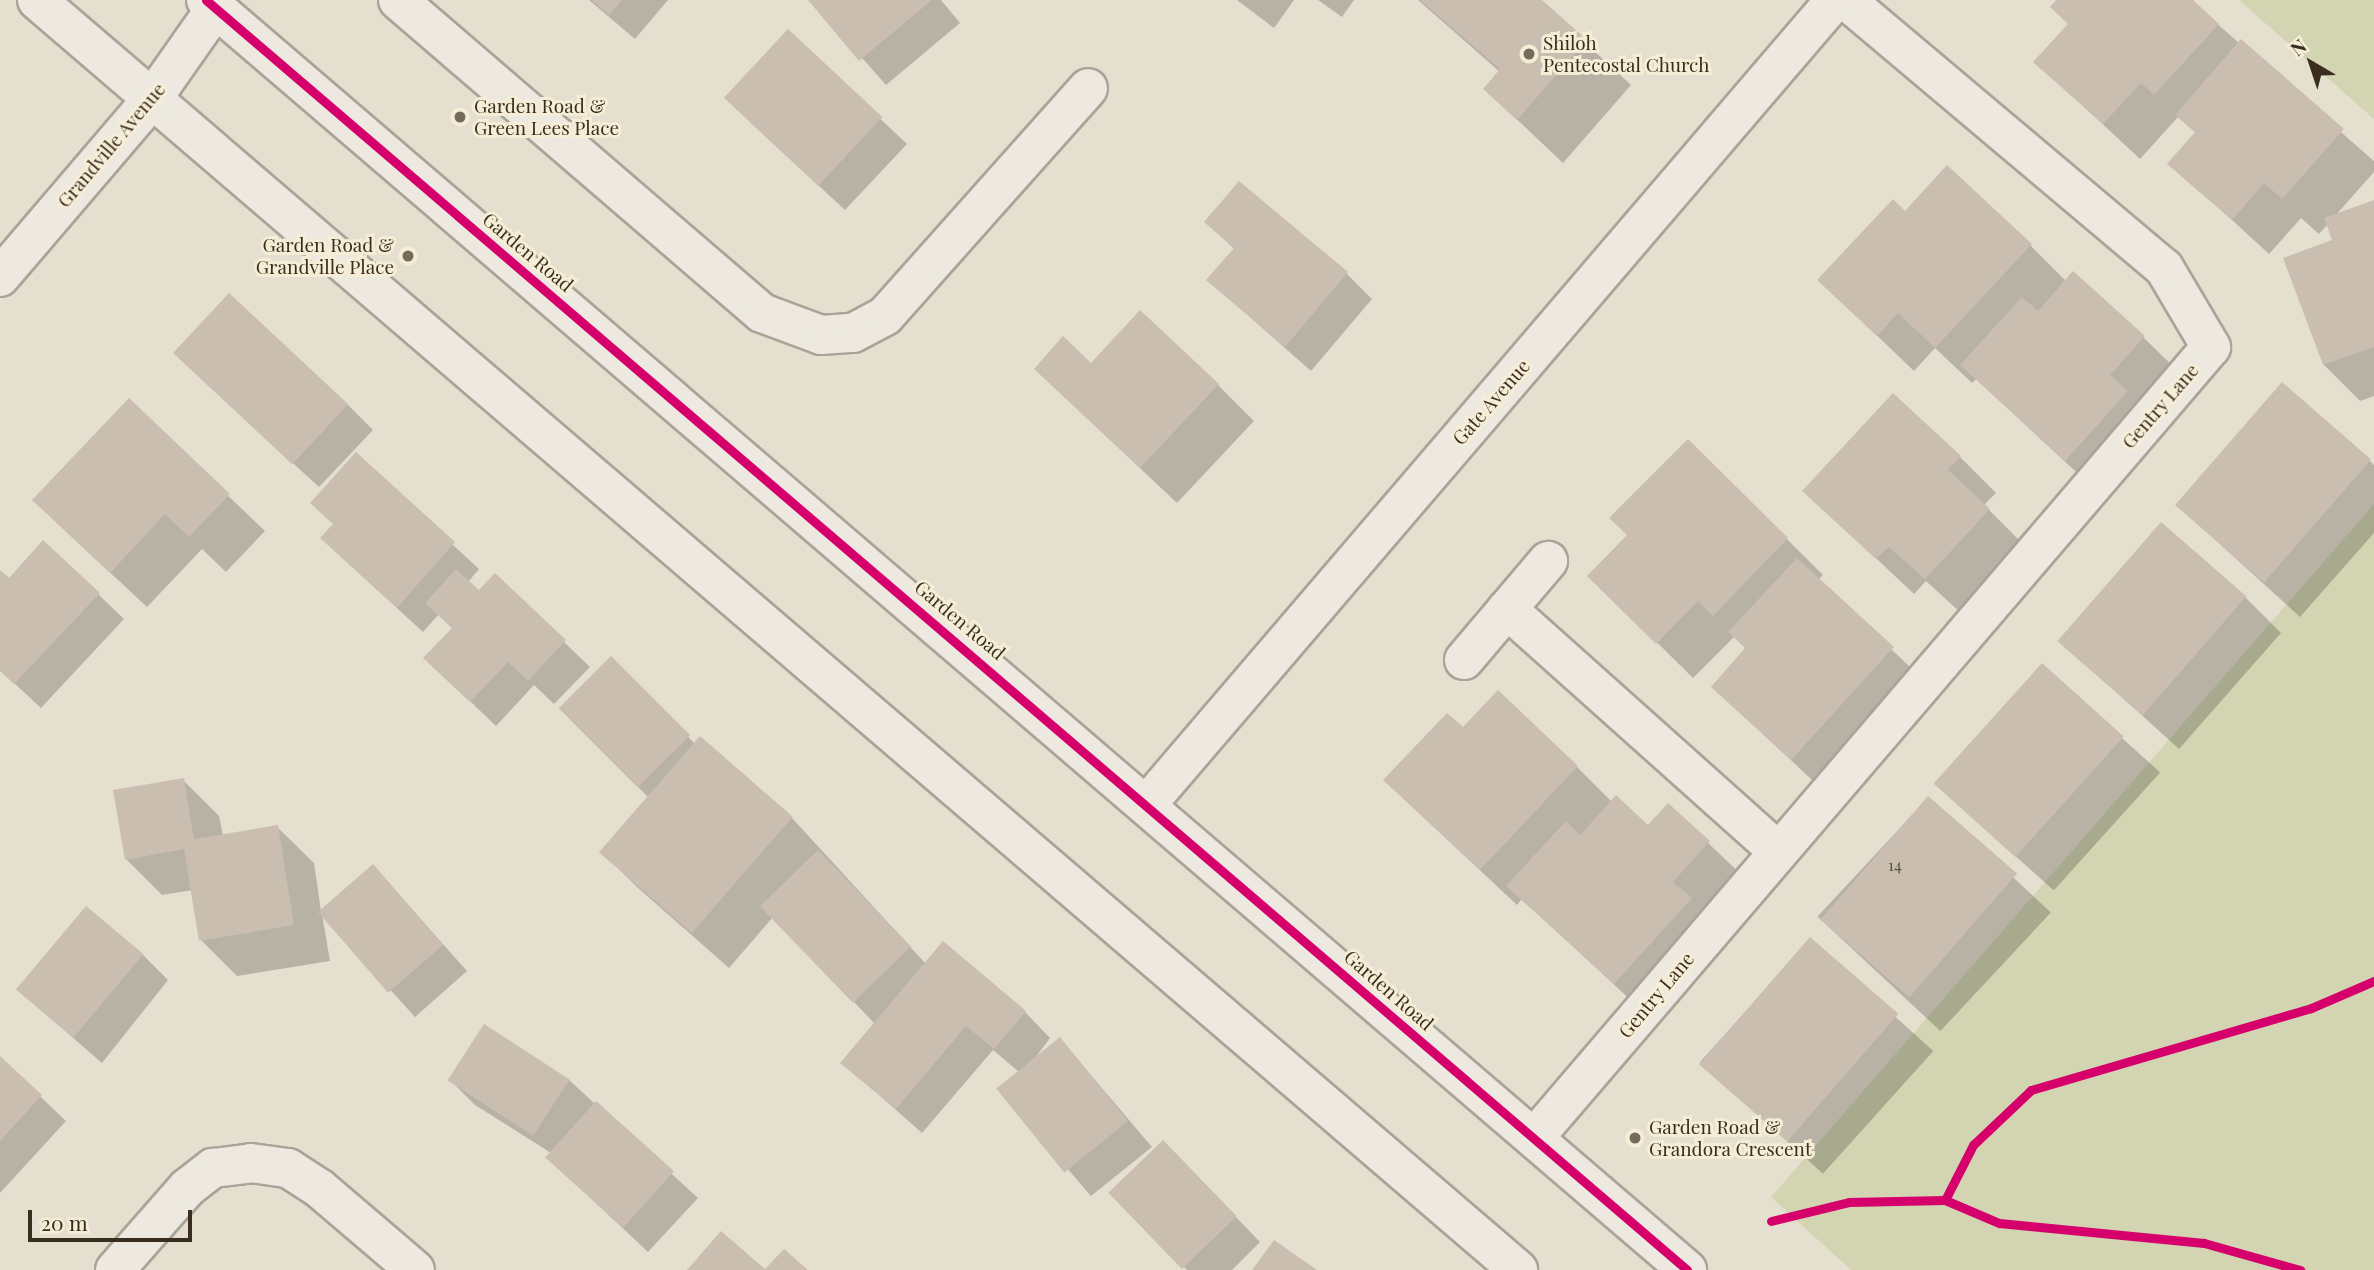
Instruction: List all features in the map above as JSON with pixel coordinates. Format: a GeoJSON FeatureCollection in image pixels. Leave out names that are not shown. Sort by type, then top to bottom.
{"type":"FeatureCollection","features":[{"type":"Feature","properties":{"kind":"street"},"geometry":{"type":"LineString","coordinates":[[37,0],[1518,1270]]}},
{"type":"Feature","properties":{"kind":"street"},"geometry":{"type":"LineString","coordinates":[[398,0],[762,313],[821,335],[853,332],[885,316],[1088,88]]}},
{"type":"Feature","properties":{"kind":"street","name":"Gate Avenue"},"geometry":{"type":"LineString","coordinates":[[1148,803],[1835,0]]}},
{"type":"Feature","properties":{"kind":"street","name":"Gentry Lane"},"geometry":{"type":"LineString","coordinates":[[1534,1138],[2211,346],[2164,268],[1846,0]]}},
{"type":"Feature","properties":{"kind":"street","name":"Grandville Avenue"},"geometry":{"type":"LineString","coordinates":[[0,277],[152,99],[215,3]]}},
{"type":"Feature","properties":{"kind":"street","name":"Garden Road"},"geometry":{"type":"LineString","coordinates":[[215,3],[1148,803],[1687,1270]]}},
{"type":"Feature","properties":{"kind":"street"},"geometry":{"type":"LineString","coordinates":[[1464,660],[1548,561]]}},
{"type":"Feature","properties":{"kind":"street"},"geometry":{"type":"LineString","coordinates":[[1507,609],[1778,851]]}},
{"type":"Feature","properties":{"kind":"street"},"geometry":{"type":"LineString","coordinates":[[116,1270],[187,1188],[214,1168],[251,1163],[288,1168],[319,1188],[415,1270]]}},
{"type":"Feature","properties":{"kind":"green space"},"geometry":{"type":"Polygon","coordinates":[[[2239,0],[2374,0],[2374,119],[2239,0]]]}},
{"type":"Feature","properties":{"kind":"green space"},"geometry":{"type":"Polygon","coordinates":[[[2374,504],[2374,1270],[1851,1270],[1771,1197],[2374,504]]]}},
{"type":"Feature","properties":{"kind":"building"},"geometry":{"type":"Polygon","coordinates":[[[591,0],[622,0],[609,15],[591,0]]]}},
{"type":"Feature","properties":{"kind":"building"},"geometry":{"type":"Polygon","coordinates":[[[808,0],[932,0],[859,61],[808,0]]]}},
{"type":"Feature","properties":{"kind":"building","name":"Shiloh Pentecostal Church"},"geometry":{"type":"Polygon","coordinates":[[[1420,0],[1542,0],[1587,40],[1517,120],[1483,89],[1500,69],[1420,0]]]}},
{"type":"Feature","properties":{"kind":"building"},"geometry":{"type":"Polygon","coordinates":[[[2056,0],[2193,0],[2219,24],[2154,95],[2141,83],[2103,124],[2033,62],[2068,24],[2050,7],[2056,0]]]}},
{"type":"Feature","properties":{"kind":"building"},"geometry":{"type":"Polygon","coordinates":[[[788,29],[882,117],[818,186],[724,98],[788,29]]]}},
{"type":"Feature","properties":{"kind":"building"},"geometry":{"type":"Polygon","coordinates":[[[2241,39],[2344,129],[2282,199],[2264,183],[2232,220],[2167,164],[2195,132],[2175,115],[2241,39]]]}},
{"type":"Feature","properties":{"kind":"building"},"geometry":{"type":"Polygon","coordinates":[[[1947,165],[2032,244],[1935,348],[1898,313],[1877,336],[1817,280],[1893,199],[1905,211],[1947,165]]]}},
{"type":"Feature","properties":{"kind":"building"},"geometry":{"type":"Polygon","coordinates":[[[1239,181],[1348,272],[1285,347],[1206,280],[1234,248],[1204,222],[1239,181]]]}},
{"type":"Feature","properties":{"kind":"building"},"geometry":{"type":"Polygon","coordinates":[[[2374,200],[2374,347],[2323,365],[2283,258],[2332,240],[2324,218],[2374,200]]]}},
{"type":"Feature","properties":{"kind":"building"},"geometry":{"type":"Polygon","coordinates":[[[2073,271],[2145,336],[2110,375],[2128,391],[2065,461],[1960,365],[2022,297],[2038,311],[2073,271]]]}},
{"type":"Feature","properties":{"kind":"building"},"geometry":{"type":"Polygon","coordinates":[[[229,293],[348,404],[292,464],[173,353],[229,293]]]}},
{"type":"Feature","properties":{"kind":"building"},"geometry":{"type":"Polygon","coordinates":[[[1140,310],[1219,384],[1140,468],[1034,369],[1063,336],[1091,363],[1140,310]]]}},
{"type":"Feature","properties":{"kind":"building"},"geometry":{"type":"Polygon","coordinates":[[[2282,382],[2371,459],[2264,582],[2175,505],[2282,382]]]}},
{"type":"Feature","properties":{"kind":"building"},"geometry":{"type":"Polygon","coordinates":[[[1893,393],[1961,456],[1948,470],[1990,509],[1925,579],[1889,547],[1876,559],[1802,491],[1893,393]]]}},
{"type":"Feature","properties":{"kind":"building"},"geometry":{"type":"Polygon","coordinates":[[[129,398],[230,494],[189,537],[165,514],[110,573],[32,500],[129,398]]]}},
{"type":"Feature","properties":{"kind":"building"},"geometry":{"type":"Polygon","coordinates":[[[1688,439],[1788,538],[1713,616],[1698,601],[1656,644],[1587,576],[1627,535],[1609,518],[1688,439]]]}},
{"type":"Feature","properties":{"kind":"building"},"geometry":{"type":"Polygon","coordinates":[[[356,452],[455,542],[397,608],[320,538],[333,524],[310,503],[356,452]]]}},
{"type":"Feature","properties":{"kind":"building"},"geometry":{"type":"Polygon","coordinates":[[[2161,522],[2246,596],[2143,715],[2057,641],[2161,522]]]}},
{"type":"Feature","properties":{"kind":"building"},"geometry":{"type":"Polygon","coordinates":[[[43,540],[100,593],[14,684],[0,671],[0,570],[9,578],[43,540]]]}},
{"type":"Feature","properties":{"kind":"building"},"geometry":{"type":"Polygon","coordinates":[[[1797,558],[1894,647],[1791,760],[1711,687],[1745,648],[1728,632],[1797,558]]]}},
{"type":"Feature","properties":{"kind":"building"},"geometry":{"type":"Polygon","coordinates":[[[456,569],[479,590],[495,573],[566,640],[528,681],[508,662],[470,702],[423,658],[452,628],[425,603],[456,569]]]}},
{"type":"Feature","properties":{"kind":"building"},"geometry":{"type":"Polygon","coordinates":[[[611,656],[690,735],[638,788],[559,708],[611,656]]]}},
{"type":"Feature","properties":{"kind":"building"},"geometry":{"type":"Polygon","coordinates":[[[2042,663],[2124,737],[2015,857],[1934,783],[2042,663]]]}},
{"type":"Feature","properties":{"kind":"building"},"geometry":{"type":"Polygon","coordinates":[[[1498,690],[1578,766],[1480,870],[1383,780],[1447,713],[1463,727],[1498,690]]]}},
{"type":"Feature","properties":{"kind":"building"},"geometry":{"type":"Polygon","coordinates":[[[700,736],[793,817],[692,933],[599,852],[700,736]]]}},
{"type":"Feature","properties":{"kind":"building"},"geometry":{"type":"Polygon","coordinates":[[[184,778],[194,839],[278,825],[294,925],[199,941],[184,849],[125,860],[113,790],[184,778]]]}},
{"type":"Feature","properties":{"kind":"building"},"geometry":{"type":"Polygon","coordinates":[[[1616,795],[1648,825],[1668,803],[1710,841],[1673,882],[1692,898],[1614,984],[1506,886],[1566,821],[1580,835],[1616,795]]]}},
{"type":"Feature","properties":{"kind":"building"},"geometry":{"type":"Polygon","coordinates":[[[1928,796],[2017,873],[1909,997],[1820,920],[1928,796]]]}},
{"type":"Feature","properties":{"kind":"building"},"geometry":{"type":"Polygon","coordinates":[[[818,850],[911,946],[853,1003],[760,906],[818,850]]]}},
{"type":"Feature","properties":{"kind":"building"},"geometry":{"type":"Polygon","coordinates":[[[373,864],[443,945],[388,993],[318,912],[373,864]]]}},
{"type":"Feature","properties":{"kind":"building"},"geometry":{"type":"Polygon","coordinates":[[[86,906],[143,954],[73,1038],[16,989],[86,906]]]}},
{"type":"Feature","properties":{"kind":"building"},"geometry":{"type":"Polygon","coordinates":[[[1810,937],[1898,1014],[1787,1141],[1699,1065],[1810,937]]]}},
{"type":"Feature","properties":{"kind":"building"},"geometry":{"type":"Polygon","coordinates":[[[943,941],[1026,1011],[994,1049],[966,1026],[896,1109],[840,1063],[943,941]]]}},
{"type":"Feature","properties":{"kind":"building"},"geometry":{"type":"Polygon","coordinates":[[[484,1024],[570,1080],[533,1136],[448,1080],[484,1024]]]}},
{"type":"Feature","properties":{"kind":"building"},"geometry":{"type":"Polygon","coordinates":[[[1060,1037],[1128,1121],[1064,1173],[996,1089],[1060,1037]]]}},
{"type":"Feature","properties":{"kind":"building"},"geometry":{"type":"Polygon","coordinates":[[[0,1056],[42,1095],[0,1141],[0,1056]]]}},
{"type":"Feature","properties":{"kind":"building"},"geometry":{"type":"Polygon","coordinates":[[[596,1101],[674,1171],[623,1228],[545,1157],[596,1101]]]}},
{"type":"Feature","properties":{"kind":"building"},"geometry":{"type":"Polygon","coordinates":[[[1163,1140],[1237,1216],[1182,1269],[1108,1193],[1163,1140]]]}},
{"type":"Feature","properties":{"kind":"building"},"geometry":{"type":"Polygon","coordinates":[[[721,1231],[765,1269],[784,1249],[808,1270],[687,1270],[721,1231]]]}},
{"type":"Feature","properties":{"kind":"building"},"geometry":{"type":"Polygon","coordinates":[[[1274,1240],[1317,1270],[1252,1270],[1274,1240]]]}},
{"type":"Feature","properties":{"kind":"cycle path"},"geometry":{"type":"LineString","coordinates":[[206,0],[1687,1270]]}},
{"type":"Feature","properties":{"kind":"cycle path"},"geometry":{"type":"LineString","coordinates":[[1945,1200],[1973,1145],[2031,1090],[2311,1008],[2374,981]]}},
{"type":"Feature","properties":{"kind":"cycle path"},"geometry":{"type":"LineString","coordinates":[[1771,1221],[1849,1202],[1945,1200],[1999,1223],[2204,1243],[2300,1270]]}},
{"type":"Feature","properties":{"kind":"place","name":"Shiloh Pentecostal Church"},"geometry":{"type":"Point","coordinates":[1529,54]}},
{"type":"Feature","properties":{"kind":"place","name":"Garden Road & Green Lees Place"},"geometry":{"type":"Point","coordinates":[460,117]}},
{"type":"Feature","properties":{"kind":"place","name":"Garden Road & Grandville Place"},"geometry":{"type":"Point","coordinates":[408,256]}},
{"type":"Feature","properties":{"kind":"place","name":"Garden Road & Grandora Crescent"},"geometry":{"type":"Point","coordinates":[1635,1138]}}]}
